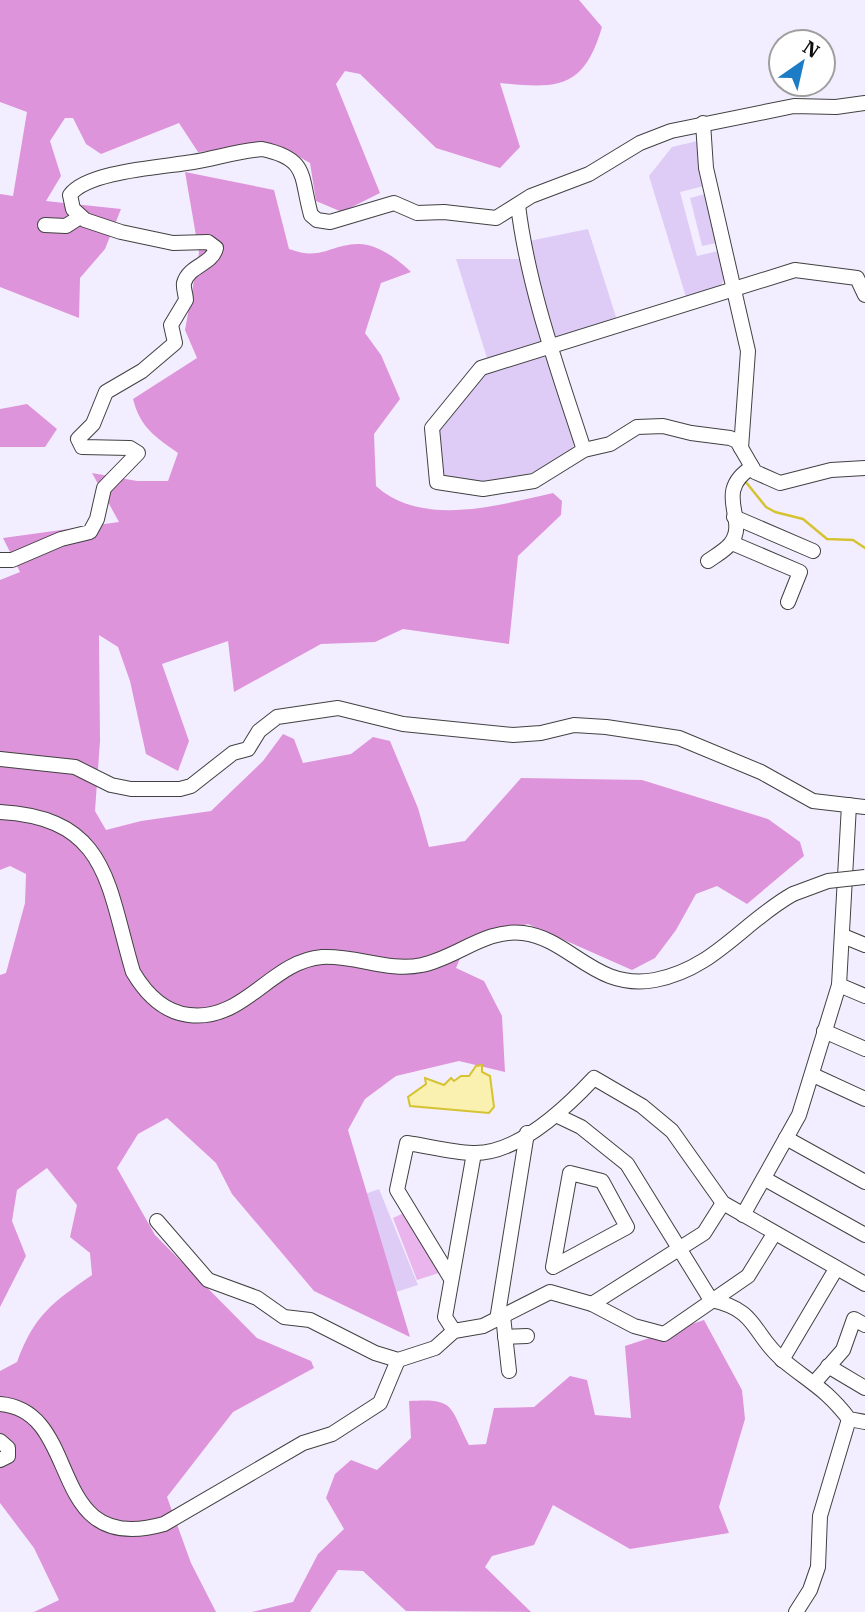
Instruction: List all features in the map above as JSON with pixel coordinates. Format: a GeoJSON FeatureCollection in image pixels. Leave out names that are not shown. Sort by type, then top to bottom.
{"type":"FeatureCollection","features":[{"type":"Feature","properties":{"kind":"street"},"geometry":{"type":"LineString","coordinates":[[0,560],[12,560],[61,538],[90,532],[99,512],[104,488],[138,453],[130,448],[82,447],[78,439],[93,424],[106,392],[142,371],[175,344],[171,325],[186,300],[183,285],[187,278],[215,255],[216,248],[208,242],[173,243],[121,232],[80,217],[73,209],[70,195],[95,180],[241,150],[262,149],[277,152],[297,164],[303,172],[311,215],[317,220],[330,222],[394,204],[417,213],[444,212],[488,219],[496,218],[518,205],[589,174],[651,138],[703,123],[794,106],[836,107],[865,103]]}},
{"type":"Feature","properties":{"kind":"street"},"geometry":{"type":"LineString","coordinates":[[703,123],[705,168],[748,351],[741,448]]}},
{"type":"Feature","properties":{"kind":"street"},"geometry":{"type":"LineString","coordinates":[[518,205],[521,233],[551,346],[584,450]]}},
{"type":"Feature","properties":{"kind":"street"},"geometry":{"type":"LineString","coordinates":[[45,225],[66,226],[80,217]]}},
{"type":"Feature","properties":{"kind":"street"},"geometry":{"type":"LineString","coordinates":[[865,295],[861,275],[795,270],[481,368],[432,428],[437,482],[466,489],[521,484],[547,474],[584,450],[610,444],[637,427],[652,426],[730,438],[741,448],[761,477],[780,483],[831,470],[865,468]]}},
{"type":"Feature","properties":{"kind":"street"},"geometry":{"type":"LineString","coordinates":[[708,561],[732,542],[733,488],[741,474],[752,467]]}},
{"type":"Feature","properties":{"kind":"street"},"geometry":{"type":"LineString","coordinates":[[734,517],[813,551]]}},
{"type":"Feature","properties":{"kind":"street"},"geometry":{"type":"LineString","coordinates":[[732,542],[800,572],[788,602]]}},
{"type":"Feature","properties":{"kind":"street"},"geometry":{"type":"LineString","coordinates":[[0,759],[75,767],[111,785],[131,789],[180,789],[191,786],[233,753],[248,749],[259,731],[277,718],[338,708],[402,724],[513,734],[541,733],[574,725],[679,738],[761,772],[813,801],[865,807]]}},
{"type":"Feature","properties":{"kind":"street"},"geometry":{"type":"LineString","coordinates":[[743,1215],[799,1115],[839,985],[849,805]]}},
{"type":"Feature","properties":{"kind":"street"},"geometry":{"type":"LineString","coordinates":[[0,813],[52,820],[84,840],[106,881],[133,972],[147,992],[171,1012],[205,1016],[228,1009],[291,967],[312,958],[337,957],[405,967],[440,960],[489,937],[522,933],[544,940],[600,972],[618,979],[652,980],[677,975],[703,963],[758,918],[793,894],[828,881],[865,877]]}},
{"type":"Feature","properties":{"kind":"street"},"geometry":{"type":"LineString","coordinates":[[842,936],[865,945]]}},
{"type":"Feature","properties":{"kind":"street"},"geometry":{"type":"LineString","coordinates":[[839,985],[865,996]]}},
{"type":"Feature","properties":{"kind":"street"},"geometry":{"type":"LineString","coordinates":[[824,1031],[865,1049]]}},
{"type":"Feature","properties":{"kind":"street"},"geometry":{"type":"LineString","coordinates":[[813,1075],[865,1099]]}},
{"type":"Feature","properties":{"kind":"street"},"geometry":{"type":"LineString","coordinates":[[450,1277],[397,1190],[407,1143],[474,1153],[499,1148],[558,1116],[594,1078],[642,1106],[671,1131],[723,1203],[865,1284]]}},
{"type":"Feature","properties":{"kind":"street"},"geometry":{"type":"LineString","coordinates":[[558,1116],[581,1127],[626,1164],[711,1300],[733,1305],[749,1317],[782,1360],[831,1395],[849,1419],[865,1422]]}},
{"type":"Feature","properties":{"kind":"street"},"geometry":{"type":"LineString","coordinates":[[509,1371],[500,1318],[527,1133]]}},
{"type":"Feature","properties":{"kind":"street"},"geometry":{"type":"LineString","coordinates":[[786,1138],[865,1182]]}},
{"type":"Feature","properties":{"kind":"street"},"geometry":{"type":"LineString","coordinates":[[454,1331],[445,1317],[474,1153]]}},
{"type":"Feature","properties":{"kind":"street"},"geometry":{"type":"LineString","coordinates":[[550,1292],[553,1267],[570,1172],[603,1181],[627,1227],[553,1267]]}},
{"type":"Feature","properties":{"kind":"street"},"geometry":{"type":"LineString","coordinates":[[765,1179],[865,1235]]}},
{"type":"Feature","properties":{"kind":"street"},"geometry":{"type":"LineString","coordinates":[[592,1304],[704,1233],[723,1203]]}},
{"type":"Feature","properties":{"kind":"street"},"geometry":{"type":"LineString","coordinates":[[157,1222],[208,1280],[257,1298],[284,1317],[310,1320],[375,1353],[398,1360],[435,1348],[454,1331],[483,1326],[550,1292],[592,1304],[634,1326],[664,1334],[748,1276],[774,1234]]}},
{"type":"Feature","properties":{"kind":"street"},"geometry":{"type":"LineString","coordinates":[[782,1360],[836,1269]]}},
{"type":"Feature","properties":{"kind":"street"},"geometry":{"type":"LineString","coordinates":[[815,1382],[843,1350],[854,1319],[865,1325]]}},
{"type":"Feature","properties":{"kind":"street"},"geometry":{"type":"LineString","coordinates":[[505,1336],[527,1336]]}},
{"type":"Feature","properties":{"kind":"street"},"geometry":{"type":"LineString","coordinates":[[0,1404],[26,1413],[44,1430],[81,1500],[93,1517],[113,1529],[139,1531],[164,1524],[303,1443],[332,1434],[380,1403],[398,1360]]}},
{"type":"Feature","properties":{"kind":"street"},"geometry":{"type":"LineString","coordinates":[[828,1366],[865,1388]]}},
{"type":"Feature","properties":{"kind":"street"},"geometry":{"type":"LineString","coordinates":[[796,1612],[810,1590],[818,1567],[820,1516],[849,1419]]}},
{"type":"Feature","properties":{"kind":"street"},"geometry":{"type":"LineString","coordinates":[[0,1441],[8,1448],[8,1456],[0,1460]]}},
{"type":"Feature","properties":{"kind":"shaded area"},"geometry":{"type":"Polygon","coordinates":[[[0,0],[579,0],[602,27],[587,63],[577,74],[553,84],[538,86],[500,83],[520,147],[500,168],[436,148],[360,74],[345,71],[336,84],[380,193],[342,212],[316,201],[310,163],[282,147],[198,152],[179,123],[101,154],[86,144],[73,118],[65,118],[50,141],[61,176],[46,201],[121,209],[105,249],[80,278],[79,318],[0,287],[0,194],[13,196],[27,112],[0,102],[0,0]]]}},
{"type":"Feature","properties":{"kind":"shaded area"},"geometry":{"type":"Polygon","coordinates":[[[697,141],[704,186],[680,192],[697,256],[718,251],[725,278],[720,287],[686,297],[649,176],[672,147],[697,141]]]}},
{"type":"Feature","properties":{"kind":"shaded area"},"geometry":{"type":"Polygon","coordinates":[[[185,172],[274,190],[289,249],[317,253],[348,245],[365,244],[387,253],[411,272],[381,283],[365,333],[381,355],[400,399],[374,434],[376,486],[395,499],[438,510],[485,507],[553,493],[562,501],[561,515],[518,556],[509,644],[403,629],[375,642],[321,644],[234,692],[228,641],[162,664],[189,741],[178,771],[146,754],[130,681],[118,647],[99,635],[100,741],[95,811],[106,830],[141,821],[211,811],[263,761],[283,734],[294,739],[303,763],[351,754],[373,737],[390,741],[418,808],[429,847],[465,841],[521,778],[642,780],[768,819],[800,842],[804,856],[747,904],[717,886],[696,894],[676,930],[655,958],[632,970],[528,924],[469,937],[456,968],[484,981],[502,1016],[505,1072],[459,1061],[396,1076],[365,1099],[348,1130],[410,1337],[314,1291],[232,1194],[216,1163],[167,1118],[138,1134],[117,1168],[155,1235],[257,1338],[311,1361],[314,1368],[233,1412],[167,1497],[191,1563],[216,1612],[34,1612],[59,1600],[34,1548],[0,1503],[0,1371],[17,1362],[30,1333],[46,1311],[92,1275],[90,1253],[70,1237],[77,1205],[47,1168],[17,1190],[12,1221],[26,1256],[0,1307],[0,975],[6,973],[25,903],[26,874],[10,866],[0,870],[0,580],[20,572],[3,538],[119,522],[92,473],[137,481],[168,481],[178,453],[144,424],[133,399],[197,358],[185,330],[199,253],[185,172]]]}},
{"type":"Feature","properties":{"kind":"shaded area"},"geometry":{"type":"Polygon","coordinates":[[[705,194],[717,243],[702,246],[690,198],[705,194]]]}},
{"type":"Feature","properties":{"kind":"shaded area"},"geometry":{"type":"Polygon","coordinates":[[[588,229],[617,320],[559,338],[552,334],[529,241],[588,229]]]}},
{"type":"Feature","properties":{"kind":"shaded area"},"geometry":{"type":"Polygon","coordinates":[[[456,259],[524,259],[543,338],[538,344],[487,358],[456,259]]]}},
{"type":"Feature","properties":{"kind":"shaded area"},"geometry":{"type":"Polygon","coordinates":[[[543,355],[549,359],[575,443],[572,449],[542,470],[493,483],[452,480],[443,474],[437,431],[484,373],[543,355]]]}},
{"type":"Feature","properties":{"kind":"shaded area"},"geometry":{"type":"Polygon","coordinates":[[[27,404],[57,429],[45,447],[0,447],[0,409],[27,404]]]}},
{"type":"Feature","properties":{"kind":"shaded area"},"geometry":{"type":"Polygon","coordinates":[[[482,1065],[482,1072],[490,1076],[494,1107],[489,1113],[410,1106],[408,1097],[426,1084],[425,1078],[444,1085],[451,1078],[454,1081],[461,1076],[469,1076],[476,1066],[482,1065]]]}},
{"type":"Feature","properties":{"kind":"shaded area"},"geometry":{"type":"Polygon","coordinates":[[[379,1189],[418,1285],[393,1293],[365,1194],[379,1189]]]}},
{"type":"Feature","properties":{"kind":"shaded area"},"geometry":{"type":"Polygon","coordinates":[[[406,1212],[442,1272],[417,1280],[393,1218],[406,1212]]]}},
{"type":"Feature","properties":{"kind":"shaded area"},"geometry":{"type":"Polygon","coordinates":[[[704,1320],[742,1390],[745,1419],[719,1507],[729,1533],[630,1549],[553,1505],[534,1545],[492,1556],[485,1567],[531,1612],[406,1611],[363,1571],[338,1570],[310,1612],[252,1612],[293,1602],[318,1554],[344,1529],[326,1498],[335,1474],[351,1460],[377,1470],[411,1438],[409,1401],[435,1401],[449,1407],[469,1445],[486,1444],[494,1408],[534,1407],[570,1376],[587,1380],[595,1415],[631,1418],[625,1346],[704,1320]]]}},
{"type":"Feature","properties":{"kind":"waterway"},"geometry":{"type":"LineString","coordinates":[[745,481],[766,507],[803,519],[827,539],[853,540],[865,548]]}}]}
